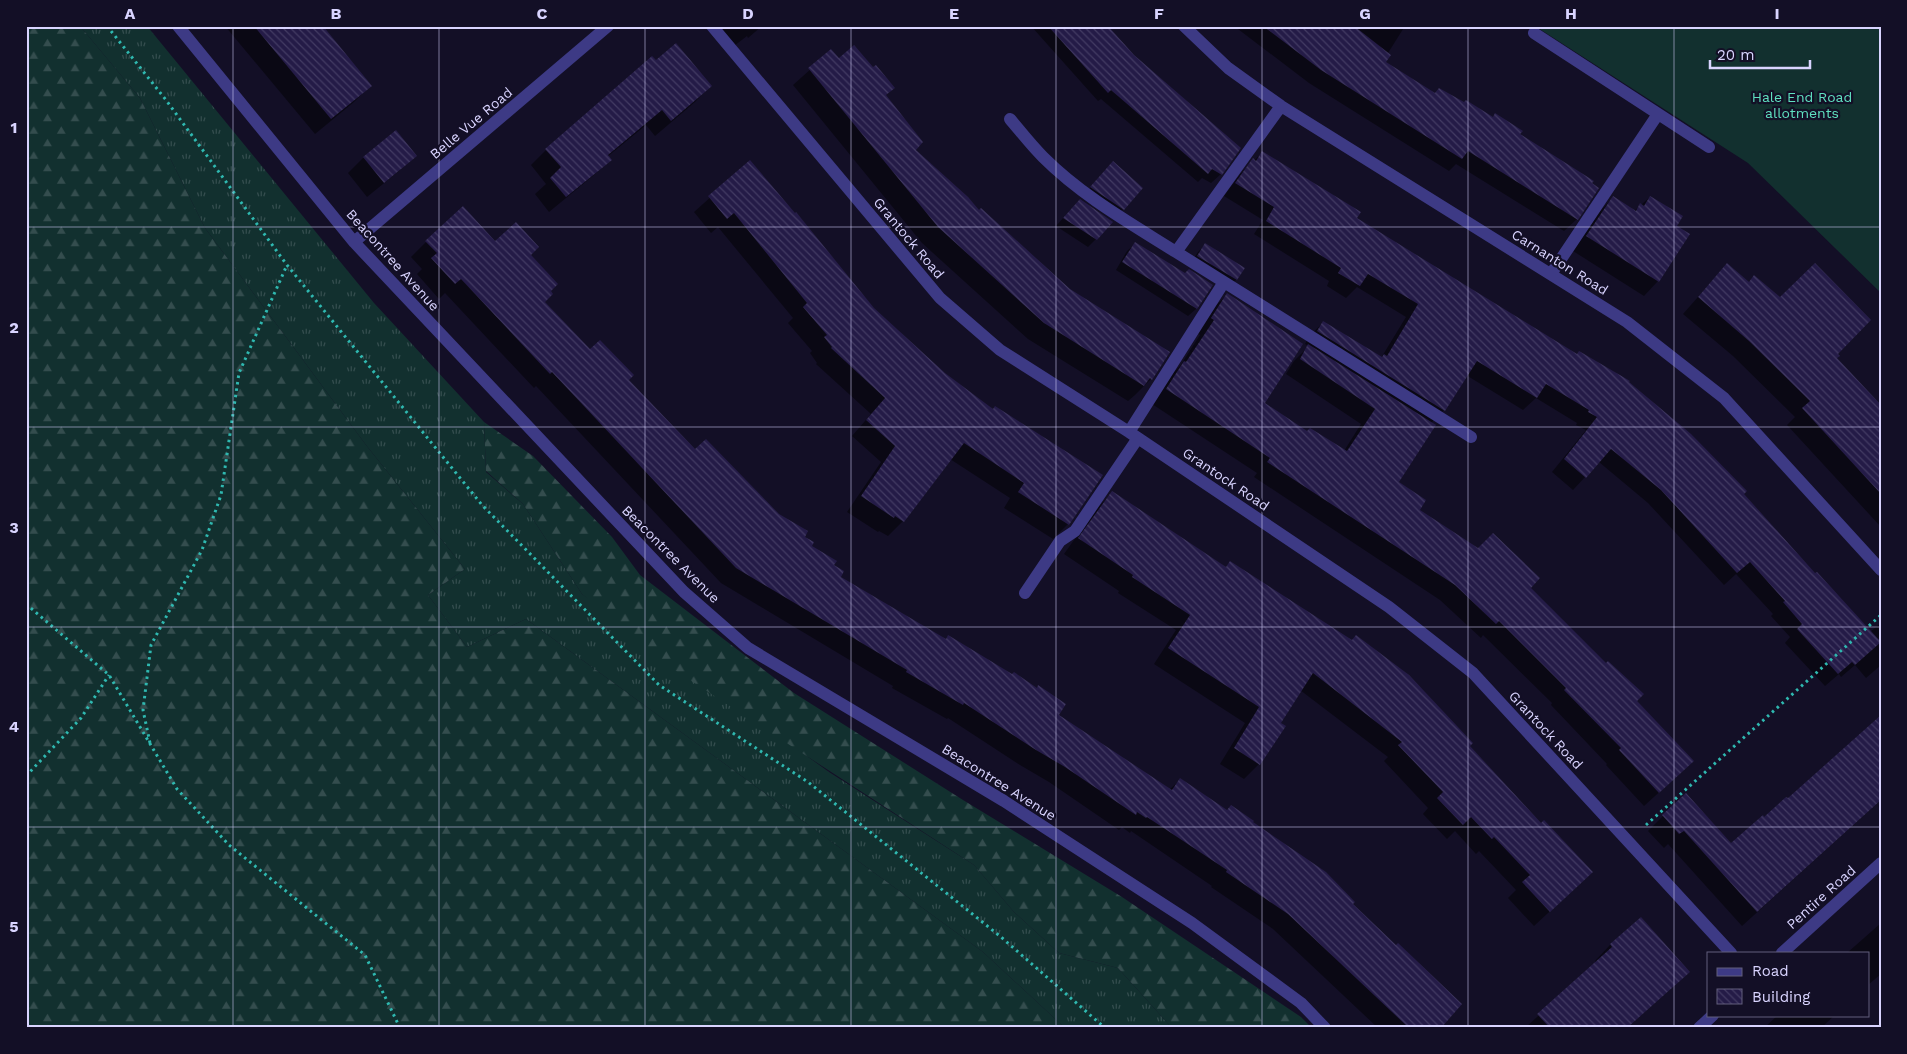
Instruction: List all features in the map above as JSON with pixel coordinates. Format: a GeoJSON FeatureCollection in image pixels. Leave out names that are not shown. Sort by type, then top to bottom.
{"type":"FeatureCollection","features":[{"type":"Feature","properties":{"kind":"street","name":"Beacontree Avenue"},"geometry":{"type":"LineString","coordinates":[[178,26],[354,242],[684,592],[748,648],[1004,801],[1192,923],[1300,1003],[1326,1028]]}},
{"type":"Feature","properties":{"kind":"street","name":"Belle Vue Road"},"geometry":{"type":"LineString","coordinates":[[354,242],[608,26]]}},
{"type":"Feature","properties":{"kind":"street","name":"Grantock Road"},"geometry":{"type":"LineString","coordinates":[[712,26],[940,298],[1000,350],[1134,435],[1389,607],[1473,673],[1730,952]]}},
{"type":"Feature","properties":{"kind":"street","name":"Carnanton Road"},"geometry":{"type":"LineString","coordinates":[[1189,28],[1228,68],[1281,106],[1626,322],[1724,398],[1881,570]]}},
{"type":"Feature","properties":{"kind":"street"},"geometry":{"type":"LineString","coordinates":[[1534,33],[1709,147]]}},
{"type":"Feature","properties":{"kind":"street"},"geometry":{"type":"LineString","coordinates":[[1176,252],[1281,106]]}},
{"type":"Feature","properties":{"kind":"street"},"geometry":{"type":"LineString","coordinates":[[1551,274],[1658,114]]}},
{"type":"Feature","properties":{"kind":"street"},"geometry":{"type":"LineString","coordinates":[[1010,119],[1042,156],[1103,207],[1471,437]]}},
{"type":"Feature","properties":{"kind":"street"},"geometry":{"type":"LineString","coordinates":[[1025,594],[1060,541],[1075,531],[1224,282]]}},
{"type":"Feature","properties":{"kind":"street","name":"Pentire Road"},"geometry":{"type":"LineString","coordinates":[[1783,952],[1881,863]]}},
{"type":"Feature","properties":{"kind":"street"},"geometry":{"type":"LineString","coordinates":[[1699,1028],[1712,1016]]}},
{"type":"Feature","properties":{"kind":"path"},"geometry":{"type":"LineString","coordinates":[[106,26],[166,100],[287,265],[482,505],[659,684],[808,782],[1001,937],[1105,1028]]}},
{"type":"Feature","properties":{"kind":"path"},"geometry":{"type":"LineString","coordinates":[[151,746],[143,710],[150,645],[202,550],[221,495],[239,373],[287,265]]}},
{"type":"Feature","properties":{"kind":"path"},"geometry":{"type":"LineString","coordinates":[[26,604],[109,675],[177,789],[229,845],[365,956],[400,1028]]}},
{"type":"Feature","properties":{"kind":"path"},"geometry":{"type":"LineString","coordinates":[[1654,818],[1881,615]]}},
{"type":"Feature","properties":{"kind":"path"},"geometry":{"type":"LineString","coordinates":[[26,776],[81,718],[109,675]]}},
{"type":"Feature","properties":{"kind":"green space"},"geometry":{"type":"Polygon","coordinates":[[[26,26],[80,26],[140,98],[205,228],[366,445],[465,569],[428,595],[467,647],[526,619],[983,952],[1065,1028],[26,1028],[26,26]]]}},
{"type":"Feature","properties":{"kind":"green space"},"geometry":{"type":"Polygon","coordinates":[[[80,26],[147,26],[374,303],[484,422],[486,472],[523,504],[582,594],[829,772],[974,865],[1014,912],[1059,953],[1118,968],[1172,1028],[1065,1028],[983,952],[526,619],[467,647],[428,595],[465,569],[366,445],[205,228],[140,98],[80,26]]]}},
{"type":"Feature","properties":{"kind":"green space","name":"Hale End Road allotments"},"geometry":{"type":"Polygon","coordinates":[[[1535,26],[1881,26],[1881,293],[1748,163],[1535,26]]]}},
{"type":"Feature","properties":{"kind":"green space"},"geometry":{"type":"Polygon","coordinates":[[[484,422],[533,456],[612,537],[640,575],[794,693],[963,800],[1122,897],[1301,1017],[1312,1028],[1172,1028],[1118,968],[1059,953],[1014,912],[974,865],[673,669],[582,594],[523,504],[486,471],[484,422]]]}},
{"type":"Feature","properties":{"kind":"building"},"geometry":{"type":"Polygon","coordinates":[[[254,26],[323,26],[372,86],[331,119],[254,26]]]}},
{"type":"Feature","properties":{"kind":"building"},"geometry":{"type":"Polygon","coordinates":[[[1048,26],[1108,26],[1134,55],[1241,148],[1222,175],[1212,169],[1208,174],[1111,90],[1108,93],[1048,26]]]}},
{"type":"Feature","properties":{"kind":"building"},"geometry":{"type":"Polygon","coordinates":[[[1263,26],[1354,26],[1391,55],[1386,62],[1435,93],[1439,88],[1464,102],[1466,100],[1493,117],[1495,113],[1523,131],[1520,134],[1594,181],[1592,183],[1599,188],[1578,220],[1468,151],[1462,159],[1321,70],[1263,26]]]}},
{"type":"Feature","properties":{"kind":"building"},"geometry":{"type":"Polygon","coordinates":[[[676,43],[712,86],[671,121],[662,110],[608,155],[612,160],[566,197],[550,178],[561,167],[545,149],[652,56],[656,60],[676,43]]]}},
{"type":"Feature","properties":{"kind":"building"},"geometry":{"type":"Polygon","coordinates":[[[854,45],[873,67],[876,65],[895,88],[886,95],[923,142],[916,150],[968,197],[979,210],[981,208],[1070,289],[1170,352],[1152,380],[1150,378],[1144,386],[1044,323],[938,227],[808,68],[831,49],[839,58],[854,45]]]}},
{"type":"Feature","properties":{"kind":"building"},"geometry":{"type":"Polygon","coordinates":[[[396,130],[417,156],[384,183],[363,157],[396,130]]]}},
{"type":"Feature","properties":{"kind":"building"},"geometry":{"type":"Polygon","coordinates":[[[1262,151],[1361,212],[1357,218],[1577,354],[1579,351],[1630,381],[1691,434],[1747,491],[1744,494],[1815,573],[1817,572],[1881,642],[1855,665],[1852,662],[1838,674],[1797,629],[1802,624],[1783,602],[1785,601],[1750,562],[1737,573],[1661,490],[1611,449],[1586,478],[1564,459],[1597,417],[1588,412],[1589,410],[1546,384],[1537,398],[1477,361],[1445,411],[1317,331],[1323,321],[1382,357],[1384,354],[1387,356],[1418,304],[1368,274],[1360,286],[1338,273],[1341,268],[1266,221],[1274,207],[1235,183],[1253,158],[1256,161],[1262,151]]]}},
{"type":"Feature","properties":{"kind":"building"},"geometry":{"type":"Polygon","coordinates":[[[750,160],[796,212],[874,308],[945,373],[993,409],[995,406],[1103,475],[1069,525],[1018,492],[1024,483],[964,443],[904,522],[895,516],[894,518],[861,496],[895,446],[866,420],[885,398],[831,348],[824,337],[827,335],[803,307],[807,303],[734,213],[727,219],[708,196],[750,160]]]}},
{"type":"Feature","properties":{"kind":"building"},"geometry":{"type":"Polygon","coordinates":[[[1113,161],[1143,188],[1124,210],[1090,187],[1113,161]]]}},
{"type":"Feature","properties":{"kind":"building"},"geometry":{"type":"Polygon","coordinates":[[[1613,196],[1636,211],[1640,203],[1644,206],[1650,196],[1683,216],[1677,226],[1690,234],[1659,282],[1586,236],[1613,196]]]}},
{"type":"Feature","properties":{"kind":"building"},"geometry":{"type":"Polygon","coordinates":[[[1080,199],[1113,222],[1097,240],[1063,218],[1080,199]]]}},
{"type":"Feature","properties":{"kind":"building"},"geometry":{"type":"Polygon","coordinates":[[[463,206],[495,241],[516,222],[539,247],[531,255],[558,284],[551,291],[553,294],[545,302],[590,349],[600,340],[634,375],[629,380],[695,449],[706,439],[779,514],[808,531],[805,537],[814,542],[812,546],[837,561],[834,565],[844,571],[841,577],[946,639],[948,635],[1012,674],[1014,672],[1037,688],[1038,685],[1066,704],[1059,715],[1172,790],[1180,778],[1227,810],[1231,805],[1326,872],[1355,902],[1353,904],[1396,945],[1398,943],[1462,1004],[1441,1028],[1409,1028],[1288,914],[1226,872],[1227,870],[1147,817],[1137,812],[1136,815],[964,703],[963,705],[906,672],[907,670],[736,568],[552,372],[550,374],[461,279],[455,284],[431,258],[437,253],[425,241],[463,206]]]}},
{"type":"Feature","properties":{"kind":"building"},"geometry":{"type":"Polygon","coordinates":[[[1135,242],[1185,273],[1189,269],[1213,285],[1197,309],[1122,262],[1135,242]]]}},
{"type":"Feature","properties":{"kind":"building"},"geometry":{"type":"Polygon","coordinates":[[[1205,243],[1245,268],[1237,280],[1197,256],[1205,243]]]}},
{"type":"Feature","properties":{"kind":"building"},"geometry":{"type":"Polygon","coordinates":[[[1727,263],[1749,282],[1754,275],[1780,297],[1815,263],[1871,320],[1838,354],[1840,356],[1837,358],[1881,405],[1881,494],[1802,408],[1810,401],[1749,341],[1698,297],[1727,263]]]}},
{"type":"Feature","properties":{"kind":"building"},"geometry":{"type":"Polygon","coordinates":[[[1227,293],[1303,344],[1265,403],[1307,431],[1310,428],[1347,451],[1375,409],[1300,359],[1308,344],[1436,425],[1399,482],[1426,500],[1420,510],[1478,548],[1493,533],[1540,578],[1531,588],[1606,663],[1608,661],[1644,694],[1637,701],[1694,761],[1659,793],[1619,750],[1621,748],[1564,690],[1566,688],[1499,621],[1496,624],[1455,585],[1267,462],[1270,458],[1166,389],[1214,320],[1211,318],[1227,293]]]}},
{"type":"Feature","properties":{"kind":"building"},"geometry":{"type":"Polygon","coordinates":[[[1112,491],[1226,567],[1230,561],[1352,640],[1356,635],[1409,675],[1473,743],[1470,746],[1541,823],[1544,820],[1593,872],[1550,912],[1522,882],[1530,875],[1494,837],[1492,839],[1471,817],[1463,825],[1437,798],[1443,792],[1398,745],[1402,742],[1313,673],[1281,723],[1286,726],[1260,765],[1234,748],[1259,707],[1168,648],[1190,615],[1132,577],[1133,575],[1078,538],[1112,491]]]}},
{"type":"Feature","properties":{"kind":"building"},"geometry":{"type":"Polygon","coordinates":[[[1881,715],[1881,800],[1757,912],[1684,831],[1679,834],[1662,815],[1686,793],[1731,843],[1763,815],[1764,817],[1786,797],[1788,798],[1881,715]]]}},
{"type":"Feature","properties":{"kind":"building"},"geometry":{"type":"Polygon","coordinates":[[[1641,917],[1690,972],[1627,1028],[1550,1028],[1537,1014],[1612,947],[1610,944],[1641,917]]]}}]}
